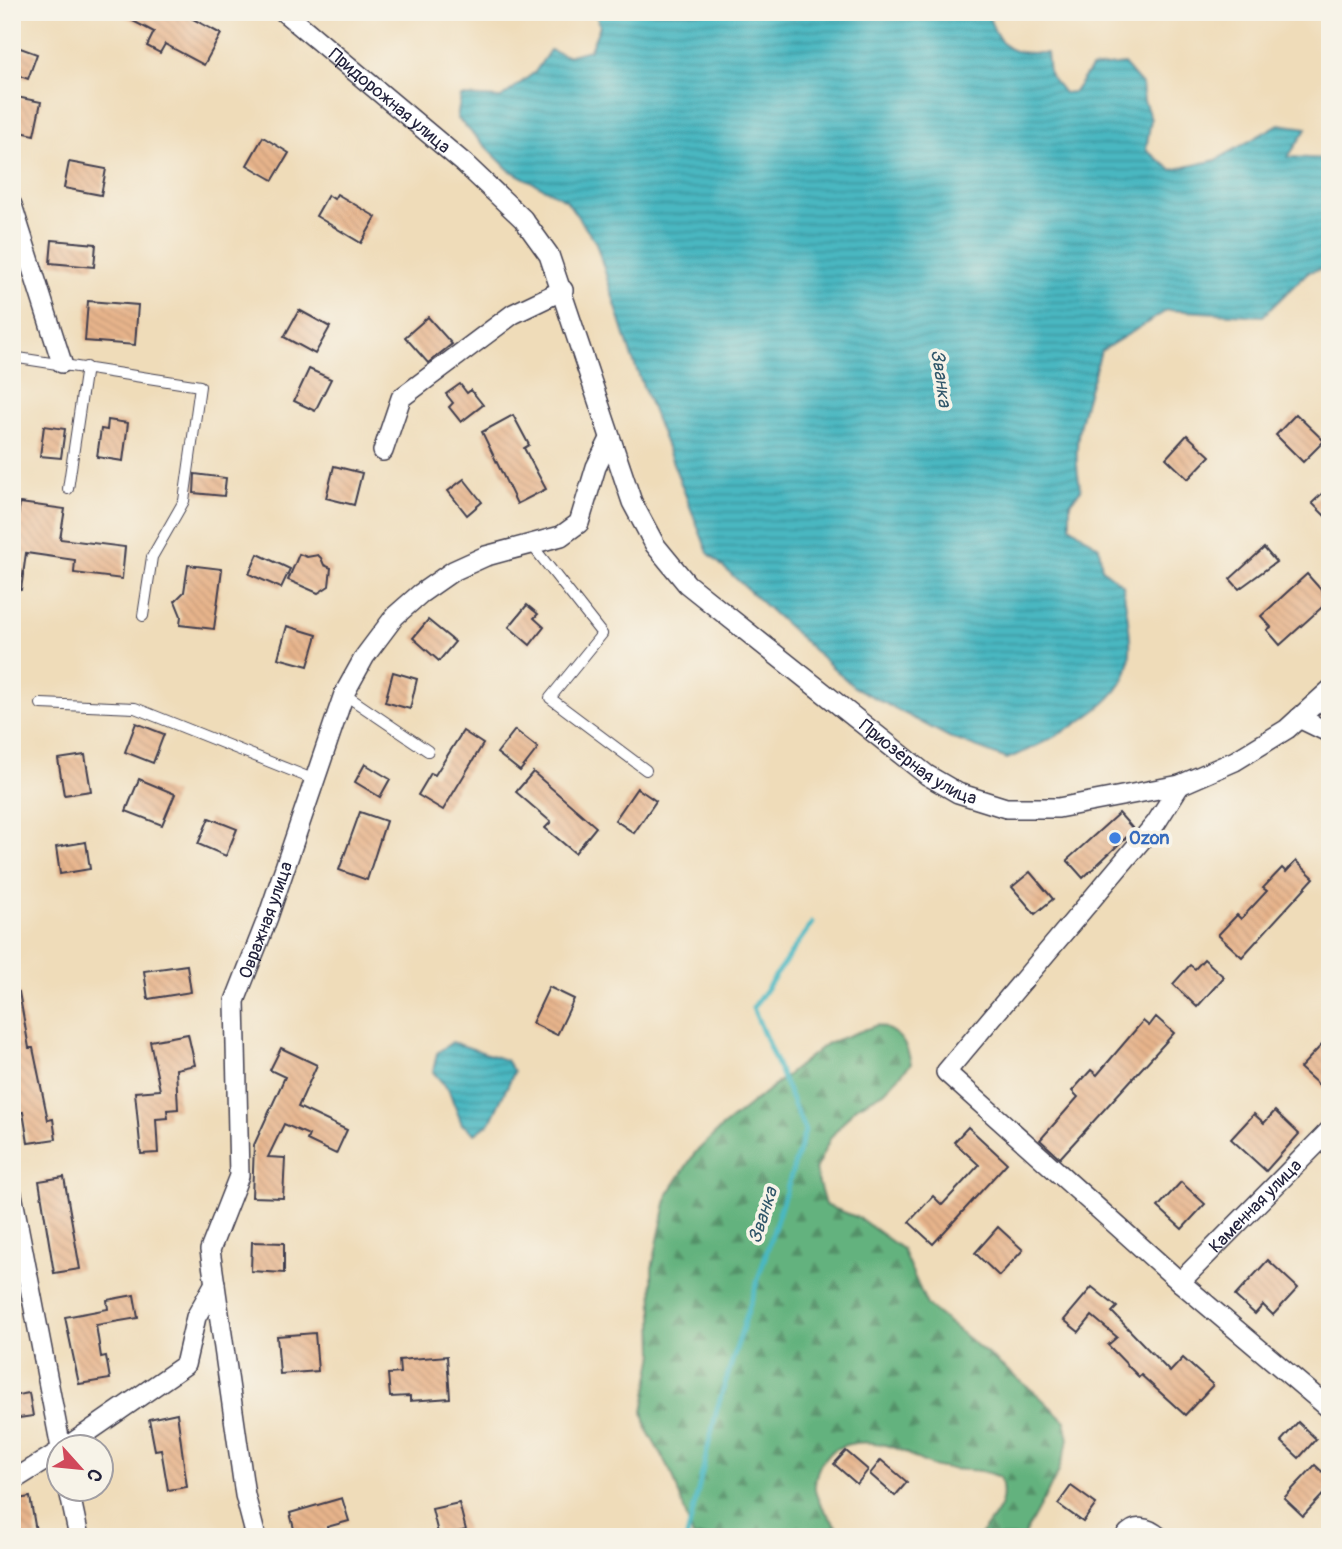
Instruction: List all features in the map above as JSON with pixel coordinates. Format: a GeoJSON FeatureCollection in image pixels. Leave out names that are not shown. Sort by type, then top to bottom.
{"type":"FeatureCollection","features":[{"type":"Feature","properties":{"kind":"street","name":"Придорожная улица"},"geometry":{"type":"LineString","coordinates":[[284,12],[464,163],[523,219],[549,255],[563,290]]}},
{"type":"Feature","properties":{"kind":"street"},"geometry":{"type":"LineString","coordinates":[[12,205],[62,363]]}},
{"type":"Feature","properties":{"kind":"street","name":"Приозёрная улица"},"geometry":{"type":"LineString","coordinates":[[563,290],[609,441],[632,502],[649,534],[688,584],[927,775],[968,797],[1006,808],[1058,808],[1180,785],[1235,761],[1287,729],[1330,690]]}},
{"type":"Feature","properties":{"kind":"street"},"geometry":{"type":"LineString","coordinates":[[383,451],[401,398],[513,314],[563,290]]}},
{"type":"Feature","properties":{"kind":"street","name":"Овражная улица"},"geometry":{"type":"LineString","coordinates":[[256,1537],[245,1495],[210,1250],[239,1176],[235,1001],[316,780],[344,694],[365,656],[395,616],[453,571],[486,556],[561,536],[579,523],[596,467],[609,441]]}},
{"type":"Feature","properties":{"kind":"street"},"geometry":{"type":"LineString","coordinates":[[1300,718],[1330,733]]}},
{"type":"Feature","properties":{"kind":"street"},"geometry":{"type":"LineString","coordinates":[[1180,785],[1156,823],[946,1072],[1180,1282],[1325,1402]]}},
{"type":"Feature","properties":{"kind":"street","name":"Каменная улица"},"geometry":{"type":"LineString","coordinates":[[1180,1282],[1330,1130]]}},
{"type":"Feature","properties":{"kind":"street"},"geometry":{"type":"LineString","coordinates":[[12,1194],[59,1434]]}},
{"type":"Feature","properties":{"kind":"street"},"geometry":{"type":"LineString","coordinates":[[84,1434],[185,1365],[196,1317],[215,1283]]}},
{"type":"Feature","properties":{"kind":"street"},"geometry":{"type":"LineString","coordinates":[[12,1481],[46,1459]]}},
{"type":"Feature","properties":{"kind":"street"},"geometry":{"type":"LineString","coordinates":[[72,1504],[79,1537]]}},
{"type":"Feature","properties":{"kind":"street"},"geometry":{"type":"LineString","coordinates":[[1127,1534],[1146,1528],[1159,1537]]}},
{"type":"Feature","properties":{"kind":"lane"},"geometry":{"type":"LineString","coordinates":[[12,357],[200,386],[184,501],[152,557],[143,616]]}},
{"type":"Feature","properties":{"kind":"lane"},"geometry":{"type":"LineString","coordinates":[[68,489],[86,367]]}},
{"type":"Feature","properties":{"kind":"lane"},"geometry":{"type":"LineString","coordinates":[[531,544],[602,634],[550,698],[646,770]]}},
{"type":"Feature","properties":{"kind":"lane"},"geometry":{"type":"LineString","coordinates":[[344,694],[428,751]]}},
{"type":"Feature","properties":{"kind":"lane"},"geometry":{"type":"LineString","coordinates":[[41,704],[135,708],[316,780]]}},
{"type":"Feature","properties":{"kind":"green space"},"geometry":{"type":"Polygon","coordinates":[[[877,1025],[901,1039],[911,1064],[884,1092],[856,1107],[831,1137],[815,1170],[825,1205],[859,1218],[902,1249],[927,1305],[1039,1396],[1065,1421],[1069,1439],[1058,1473],[1023,1537],[979,1537],[1002,1502],[1000,1477],[984,1472],[931,1465],[893,1447],[854,1443],[832,1451],[818,1471],[815,1485],[821,1505],[842,1537],[693,1537],[673,1476],[647,1430],[643,1411],[654,1354],[652,1268],[668,1194],[695,1153],[721,1128],[826,1044],[877,1025]]]}},
{"type":"Feature","properties":{"kind":"water"},"geometry":{"type":"Polygon","coordinates":[[[595,12],[987,12],[997,35],[1007,47],[1023,52],[1047,53],[1049,74],[1064,93],[1074,92],[1091,68],[1124,64],[1142,85],[1144,101],[1151,119],[1146,150],[1172,170],[1216,160],[1279,124],[1307,128],[1288,157],[1330,159],[1330,267],[1308,272],[1263,316],[1168,310],[1101,351],[1081,420],[1077,454],[1081,490],[1070,503],[1070,526],[1099,547],[1102,569],[1123,585],[1130,650],[1127,671],[1120,685],[1108,699],[1076,724],[1007,759],[949,737],[854,687],[708,553],[631,355],[596,243],[566,200],[509,170],[457,118],[461,96],[501,98],[535,72],[550,50],[567,56],[590,50],[600,26],[595,12]]]}},
{"type":"Feature","properties":{"kind":"water"},"geometry":{"type":"Polygon","coordinates":[[[452,1042],[506,1060],[514,1072],[490,1123],[475,1134],[462,1124],[448,1089],[433,1072],[437,1053],[452,1042]]]}},
{"type":"Feature","properties":{"kind":"building"},"geometry":{"type":"Polygon","coordinates":[[[116,12],[180,12],[221,34],[204,65],[165,44],[160,53],[147,46],[154,32],[116,12]]]}},
{"type":"Feature","properties":{"kind":"building"},"geometry":{"type":"Polygon","coordinates":[[[12,45],[37,54],[28,79],[12,73],[12,45]]]}},
{"type":"Feature","properties":{"kind":"building"},"geometry":{"type":"Polygon","coordinates":[[[12,96],[41,102],[34,135],[12,130],[12,96]]]}},
{"type":"Feature","properties":{"kind":"building"},"geometry":{"type":"Polygon","coordinates":[[[263,137],[289,153],[273,180],[247,165],[263,137]]]}},
{"type":"Feature","properties":{"kind":"building"},"geometry":{"type":"Polygon","coordinates":[[[69,162],[106,169],[101,195],[64,188],[69,162]]]}},
{"type":"Feature","properties":{"kind":"building"},"geometry":{"type":"Polygon","coordinates":[[[337,194],[376,217],[361,243],[316,216],[328,195],[334,199],[337,194]]]}},
{"type":"Feature","properties":{"kind":"building"},"geometry":{"type":"Polygon","coordinates":[[[52,240],[96,244],[94,267],[50,263],[52,240]]]}},
{"type":"Feature","properties":{"kind":"building"},"geometry":{"type":"Polygon","coordinates":[[[88,301],[138,305],[135,345],[85,341],[88,301]]]}},
{"type":"Feature","properties":{"kind":"building"},"geometry":{"type":"Polygon","coordinates":[[[299,310],[330,327],[315,354],[284,337],[299,310]]]}},
{"type":"Feature","properties":{"kind":"building"},"geometry":{"type":"Polygon","coordinates":[[[428,317],[452,344],[428,363],[405,337],[428,317]]]}},
{"type":"Feature","properties":{"kind":"building"},"geometry":{"type":"Polygon","coordinates":[[[309,369],[331,379],[315,411],[294,401],[309,369]]]}},
{"type":"Feature","properties":{"kind":"building"},"geometry":{"type":"Polygon","coordinates":[[[460,384],[467,393],[471,390],[483,405],[461,422],[449,407],[453,403],[446,394],[460,384]]]}},
{"type":"Feature","properties":{"kind":"building"},"geometry":{"type":"Polygon","coordinates":[[[1296,414],[1324,441],[1303,462],[1276,435],[1296,414]]]}},
{"type":"Feature","properties":{"kind":"building"},"geometry":{"type":"Polygon","coordinates":[[[513,415],[529,445],[524,448],[546,489],[517,504],[482,432],[513,415]]]}},
{"type":"Feature","properties":{"kind":"building"},"geometry":{"type":"Polygon","coordinates":[[[108,420],[128,423],[123,461],[97,457],[101,429],[107,430],[108,420]]]}},
{"type":"Feature","properties":{"kind":"building"},"geometry":{"type":"Polygon","coordinates":[[[44,426],[65,429],[61,458],[40,456],[44,426]]]}},
{"type":"Feature","properties":{"kind":"building"},"geometry":{"type":"Polygon","coordinates":[[[1187,435],[1210,456],[1188,479],[1166,458],[1187,435]]]}},
{"type":"Feature","properties":{"kind":"building"},"geometry":{"type":"Polygon","coordinates":[[[334,466],[362,473],[354,505],[326,498],[334,466]]]}},
{"type":"Feature","properties":{"kind":"building"},"geometry":{"type":"Polygon","coordinates":[[[195,474],[226,478],[224,496],[194,493],[195,474]]]}},
{"type":"Feature","properties":{"kind":"building"},"geometry":{"type":"Polygon","coordinates":[[[464,479],[482,502],[467,515],[448,491],[464,479]]]}},
{"type":"Feature","properties":{"kind":"building"},"geometry":{"type":"Polygon","coordinates":[[[1330,486],[1330,521],[1312,503],[1330,486]]]}},
{"type":"Feature","properties":{"kind":"building"},"geometry":{"type":"Polygon","coordinates":[[[20,503],[65,509],[60,539],[125,547],[122,579],[74,573],[75,560],[26,553],[21,590],[12,589],[12,556],[20,503]]]}},
{"type":"Feature","properties":{"kind":"building"},"geometry":{"type":"Polygon","coordinates":[[[1264,548],[1276,562],[1239,589],[1230,579],[1264,548]]]}},
{"type":"Feature","properties":{"kind":"building"},"geometry":{"type":"Polygon","coordinates":[[[258,554],[290,569],[281,588],[249,574],[258,554]]]}},
{"type":"Feature","properties":{"kind":"building"},"geometry":{"type":"Polygon","coordinates":[[[299,554],[307,557],[318,555],[324,565],[331,568],[329,586],[318,593],[288,580],[299,554]]]}},
{"type":"Feature","properties":{"kind":"building"},"geometry":{"type":"Polygon","coordinates":[[[188,565],[222,569],[214,629],[180,625],[181,616],[175,601],[184,592],[188,565]]]}},
{"type":"Feature","properties":{"kind":"building"},"geometry":{"type":"Polygon","coordinates":[[[1307,574],[1330,600],[1280,645],[1267,630],[1271,627],[1261,616],[1307,574]]]}},
{"type":"Feature","properties":{"kind":"building"},"geometry":{"type":"Polygon","coordinates":[[[527,605],[538,614],[534,618],[544,627],[530,645],[509,627],[527,605]]]}},
{"type":"Feature","properties":{"kind":"building"},"geometry":{"type":"Polygon","coordinates":[[[428,620],[455,642],[439,661],[413,638],[428,620]]]}},
{"type":"Feature","properties":{"kind":"building"},"geometry":{"type":"Polygon","coordinates":[[[287,626],[317,635],[308,666],[278,658],[287,626]]]}},
{"type":"Feature","properties":{"kind":"building"},"geometry":{"type":"Polygon","coordinates":[[[393,672],[417,679],[410,709],[385,702],[393,672]]]}},
{"type":"Feature","properties":{"kind":"building"},"geometry":{"type":"Polygon","coordinates":[[[136,723],[164,734],[153,763],[125,752],[136,723]]]}},
{"type":"Feature","properties":{"kind":"building"},"geometry":{"type":"Polygon","coordinates":[[[515,730],[538,748],[520,771],[497,753],[515,730]]]}},
{"type":"Feature","properties":{"kind":"building"},"geometry":{"type":"Polygon","coordinates":[[[463,731],[483,744],[443,810],[418,795],[431,773],[435,775],[463,731]]]}},
{"type":"Feature","properties":{"kind":"building"},"geometry":{"type":"Polygon","coordinates":[[[85,755],[91,791],[64,795],[58,759],[85,755]]]}},
{"type":"Feature","properties":{"kind":"building"},"geometry":{"type":"Polygon","coordinates":[[[365,764],[390,779],[380,797],[355,782],[365,764]]]}},
{"type":"Feature","properties":{"kind":"building"},"geometry":{"type":"Polygon","coordinates":[[[533,772],[596,827],[575,853],[545,828],[551,822],[516,792],[533,772]]]}},
{"type":"Feature","properties":{"kind":"building"},"geometry":{"type":"Polygon","coordinates":[[[139,779],[175,794],[162,825],[126,811],[139,779]]]}},
{"type":"Feature","properties":{"kind":"building"},"geometry":{"type":"Polygon","coordinates":[[[637,788],[656,801],[634,833],[615,820],[637,788]]]}},
{"type":"Feature","properties":{"kind":"building"},"geometry":{"type":"Polygon","coordinates":[[[360,812],[386,821],[367,880],[339,870],[360,812]]]}},
{"type":"Feature","properties":{"kind":"building"},"geometry":{"type":"Polygon","coordinates":[[[1119,813],[1134,830],[1083,878],[1067,860],[1119,813]]]}},
{"type":"Feature","properties":{"kind":"building"},"geometry":{"type":"Polygon","coordinates":[[[209,818],[237,829],[226,856],[198,844],[209,818]]]}},
{"type":"Feature","properties":{"kind":"building"},"geometry":{"type":"Polygon","coordinates":[[[86,842],[90,869],[60,874],[56,847],[86,842]]]}},
{"type":"Feature","properties":{"kind":"building"},"geometry":{"type":"Polygon","coordinates":[[[1296,861],[1314,878],[1242,957],[1218,935],[1237,915],[1241,919],[1267,891],[1263,888],[1282,868],[1286,872],[1296,861]]]}},
{"type":"Feature","properties":{"kind":"building"},"geometry":{"type":"Polygon","coordinates":[[[1030,872],[1053,899],[1035,914],[1012,887],[1030,872]]]}},
{"type":"Feature","properties":{"kind":"building"},"geometry":{"type":"Polygon","coordinates":[[[1204,959],[1224,977],[1197,1007],[1173,984],[1190,965],[1195,969],[1204,959]]]}},
{"type":"Feature","properties":{"kind":"building"},"geometry":{"type":"Polygon","coordinates":[[[187,965],[191,992],[148,999],[144,971],[187,965]]]}},
{"type":"Feature","properties":{"kind":"building"},"geometry":{"type":"Polygon","coordinates":[[[549,987],[574,999],[557,1035],[532,1023],[549,987]]]}},
{"type":"Feature","properties":{"kind":"building"},"geometry":{"type":"Polygon","coordinates":[[[19,992],[29,1048],[33,1048],[48,1120],[53,1119],[56,1139],[28,1143],[23,1112],[17,1113],[12,1083],[12,993],[19,992]]]}},
{"type":"Feature","properties":{"kind":"building"},"geometry":{"type":"Polygon","coordinates":[[[1156,1017],[1174,1033],[1060,1158],[1040,1140],[1078,1097],[1072,1091],[1091,1070],[1097,1075],[1143,1021],[1149,1026],[1156,1017]]]}},
{"type":"Feature","properties":{"kind":"building"},"geometry":{"type":"Polygon","coordinates":[[[188,1034],[195,1065],[176,1069],[178,1109],[167,1110],[168,1118],[156,1119],[158,1153],[141,1154],[135,1092],[160,1090],[150,1041],[188,1034]]]}},
{"type":"Feature","properties":{"kind":"building"},"geometry":{"type":"Polygon","coordinates":[[[1330,1036],[1330,1095],[1300,1068],[1330,1036]]]}},
{"type":"Feature","properties":{"kind":"building"},"geometry":{"type":"Polygon","coordinates":[[[281,1048],[317,1065],[298,1107],[347,1130],[336,1154],[307,1140],[309,1135],[284,1124],[268,1157],[285,1158],[283,1198],[252,1197],[254,1145],[285,1077],[270,1070],[281,1048]]]}},
{"type":"Feature","properties":{"kind":"building"},"geometry":{"type":"Polygon","coordinates":[[[1275,1111],[1299,1134],[1266,1171],[1231,1139],[1254,1114],[1264,1123],[1275,1111]]]}},
{"type":"Feature","properties":{"kind":"building"},"geometry":{"type":"Polygon","coordinates":[[[968,1127],[1007,1163],[933,1244],[909,1222],[933,1196],[942,1205],[979,1165],[954,1142],[968,1127]]]}},
{"type":"Feature","properties":{"kind":"building"},"geometry":{"type":"Polygon","coordinates":[[[64,1177],[80,1269],[54,1273],[39,1181],[64,1177]]]}},
{"type":"Feature","properties":{"kind":"building"},"geometry":{"type":"Polygon","coordinates":[[[1181,1182],[1205,1204],[1182,1229],[1158,1207],[1181,1182]]]}},
{"type":"Feature","properties":{"kind":"building"},"geometry":{"type":"Polygon","coordinates":[[[998,1227],[1023,1250],[999,1276],[975,1253],[998,1227]]]}},
{"type":"Feature","properties":{"kind":"building"},"geometry":{"type":"Polygon","coordinates":[[[252,1242],[284,1243],[284,1273],[251,1271],[252,1242]]]}},
{"type":"Feature","properties":{"kind":"building"},"geometry":{"type":"Polygon","coordinates":[[[1268,1260],[1298,1288],[1273,1315],[1263,1305],[1255,1314],[1235,1296],[1268,1260]]]}},
{"type":"Feature","properties":{"kind":"building"},"geometry":{"type":"Polygon","coordinates":[[[1092,1287],[1117,1307],[1112,1312],[1170,1372],[1183,1358],[1213,1385],[1185,1415],[1141,1375],[1139,1377],[1108,1345],[1117,1337],[1092,1316],[1079,1332],[1064,1320],[1092,1287]]]}},
{"type":"Feature","properties":{"kind":"building"},"geometry":{"type":"Polygon","coordinates":[[[134,1295],[138,1318],[96,1325],[101,1357],[106,1356],[110,1379],[79,1384],[65,1317],[108,1309],[107,1300],[134,1295]]]}},
{"type":"Feature","properties":{"kind":"building"},"geometry":{"type":"Polygon","coordinates":[[[315,1333],[318,1371],[280,1374],[277,1336],[315,1333]]]}},
{"type":"Feature","properties":{"kind":"building"},"geometry":{"type":"Polygon","coordinates":[[[447,1356],[450,1398],[410,1401],[410,1396],[390,1397],[388,1374],[400,1373],[399,1360],[447,1356]]]}},
{"type":"Feature","properties":{"kind":"building"},"geometry":{"type":"Polygon","coordinates":[[[29,1393],[33,1416],[12,1419],[12,1396],[29,1393]]]}},
{"type":"Feature","properties":{"kind":"building"},"geometry":{"type":"Polygon","coordinates":[[[177,1413],[187,1487],[168,1490],[161,1449],[155,1450],[149,1419],[177,1413]]]}},
{"type":"Feature","properties":{"kind":"building"},"geometry":{"type":"Polygon","coordinates":[[[1298,1422],[1316,1439],[1299,1458],[1281,1441],[1298,1422]]]}},
{"type":"Feature","properties":{"kind":"building"},"geometry":{"type":"Polygon","coordinates":[[[846,1451],[868,1470],[857,1484],[834,1464],[846,1451]]]}},
{"type":"Feature","properties":{"kind":"building"},"geometry":{"type":"Polygon","coordinates":[[[881,1460],[907,1482],[895,1496],[870,1474],[881,1460]]]}},
{"type":"Feature","properties":{"kind":"building"},"geometry":{"type":"Polygon","coordinates":[[[1315,1465],[1330,1479],[1330,1487],[1303,1516],[1284,1498],[1315,1465]]]}},
{"type":"Feature","properties":{"kind":"building"},"geometry":{"type":"Polygon","coordinates":[[[1071,1486],[1096,1504],[1083,1522],[1058,1504],[1071,1486]]]}},
{"type":"Feature","properties":{"kind":"building"},"geometry":{"type":"Polygon","coordinates":[[[30,1497],[37,1537],[12,1537],[12,1500],[30,1497]]]}},
{"type":"Feature","properties":{"kind":"building"},"geometry":{"type":"Polygon","coordinates":[[[342,1498],[349,1521],[327,1527],[328,1533],[296,1537],[290,1513],[342,1498]]]}},
{"type":"Feature","properties":{"kind":"building"},"geometry":{"type":"Polygon","coordinates":[[[459,1503],[466,1530],[439,1537],[432,1509],[459,1503]]]}},
{"type":"Feature","properties":{"kind":"waterway","name":"Званка"},"geometry":{"type":"LineString","coordinates":[[687,1537],[717,1409],[805,1131],[753,1008],[812,923]]}},
{"type":"Feature","properties":{"kind":"place","name":"Ozon"},"geometry":{"type":"Point","coordinates":[1115,838]}}]}
